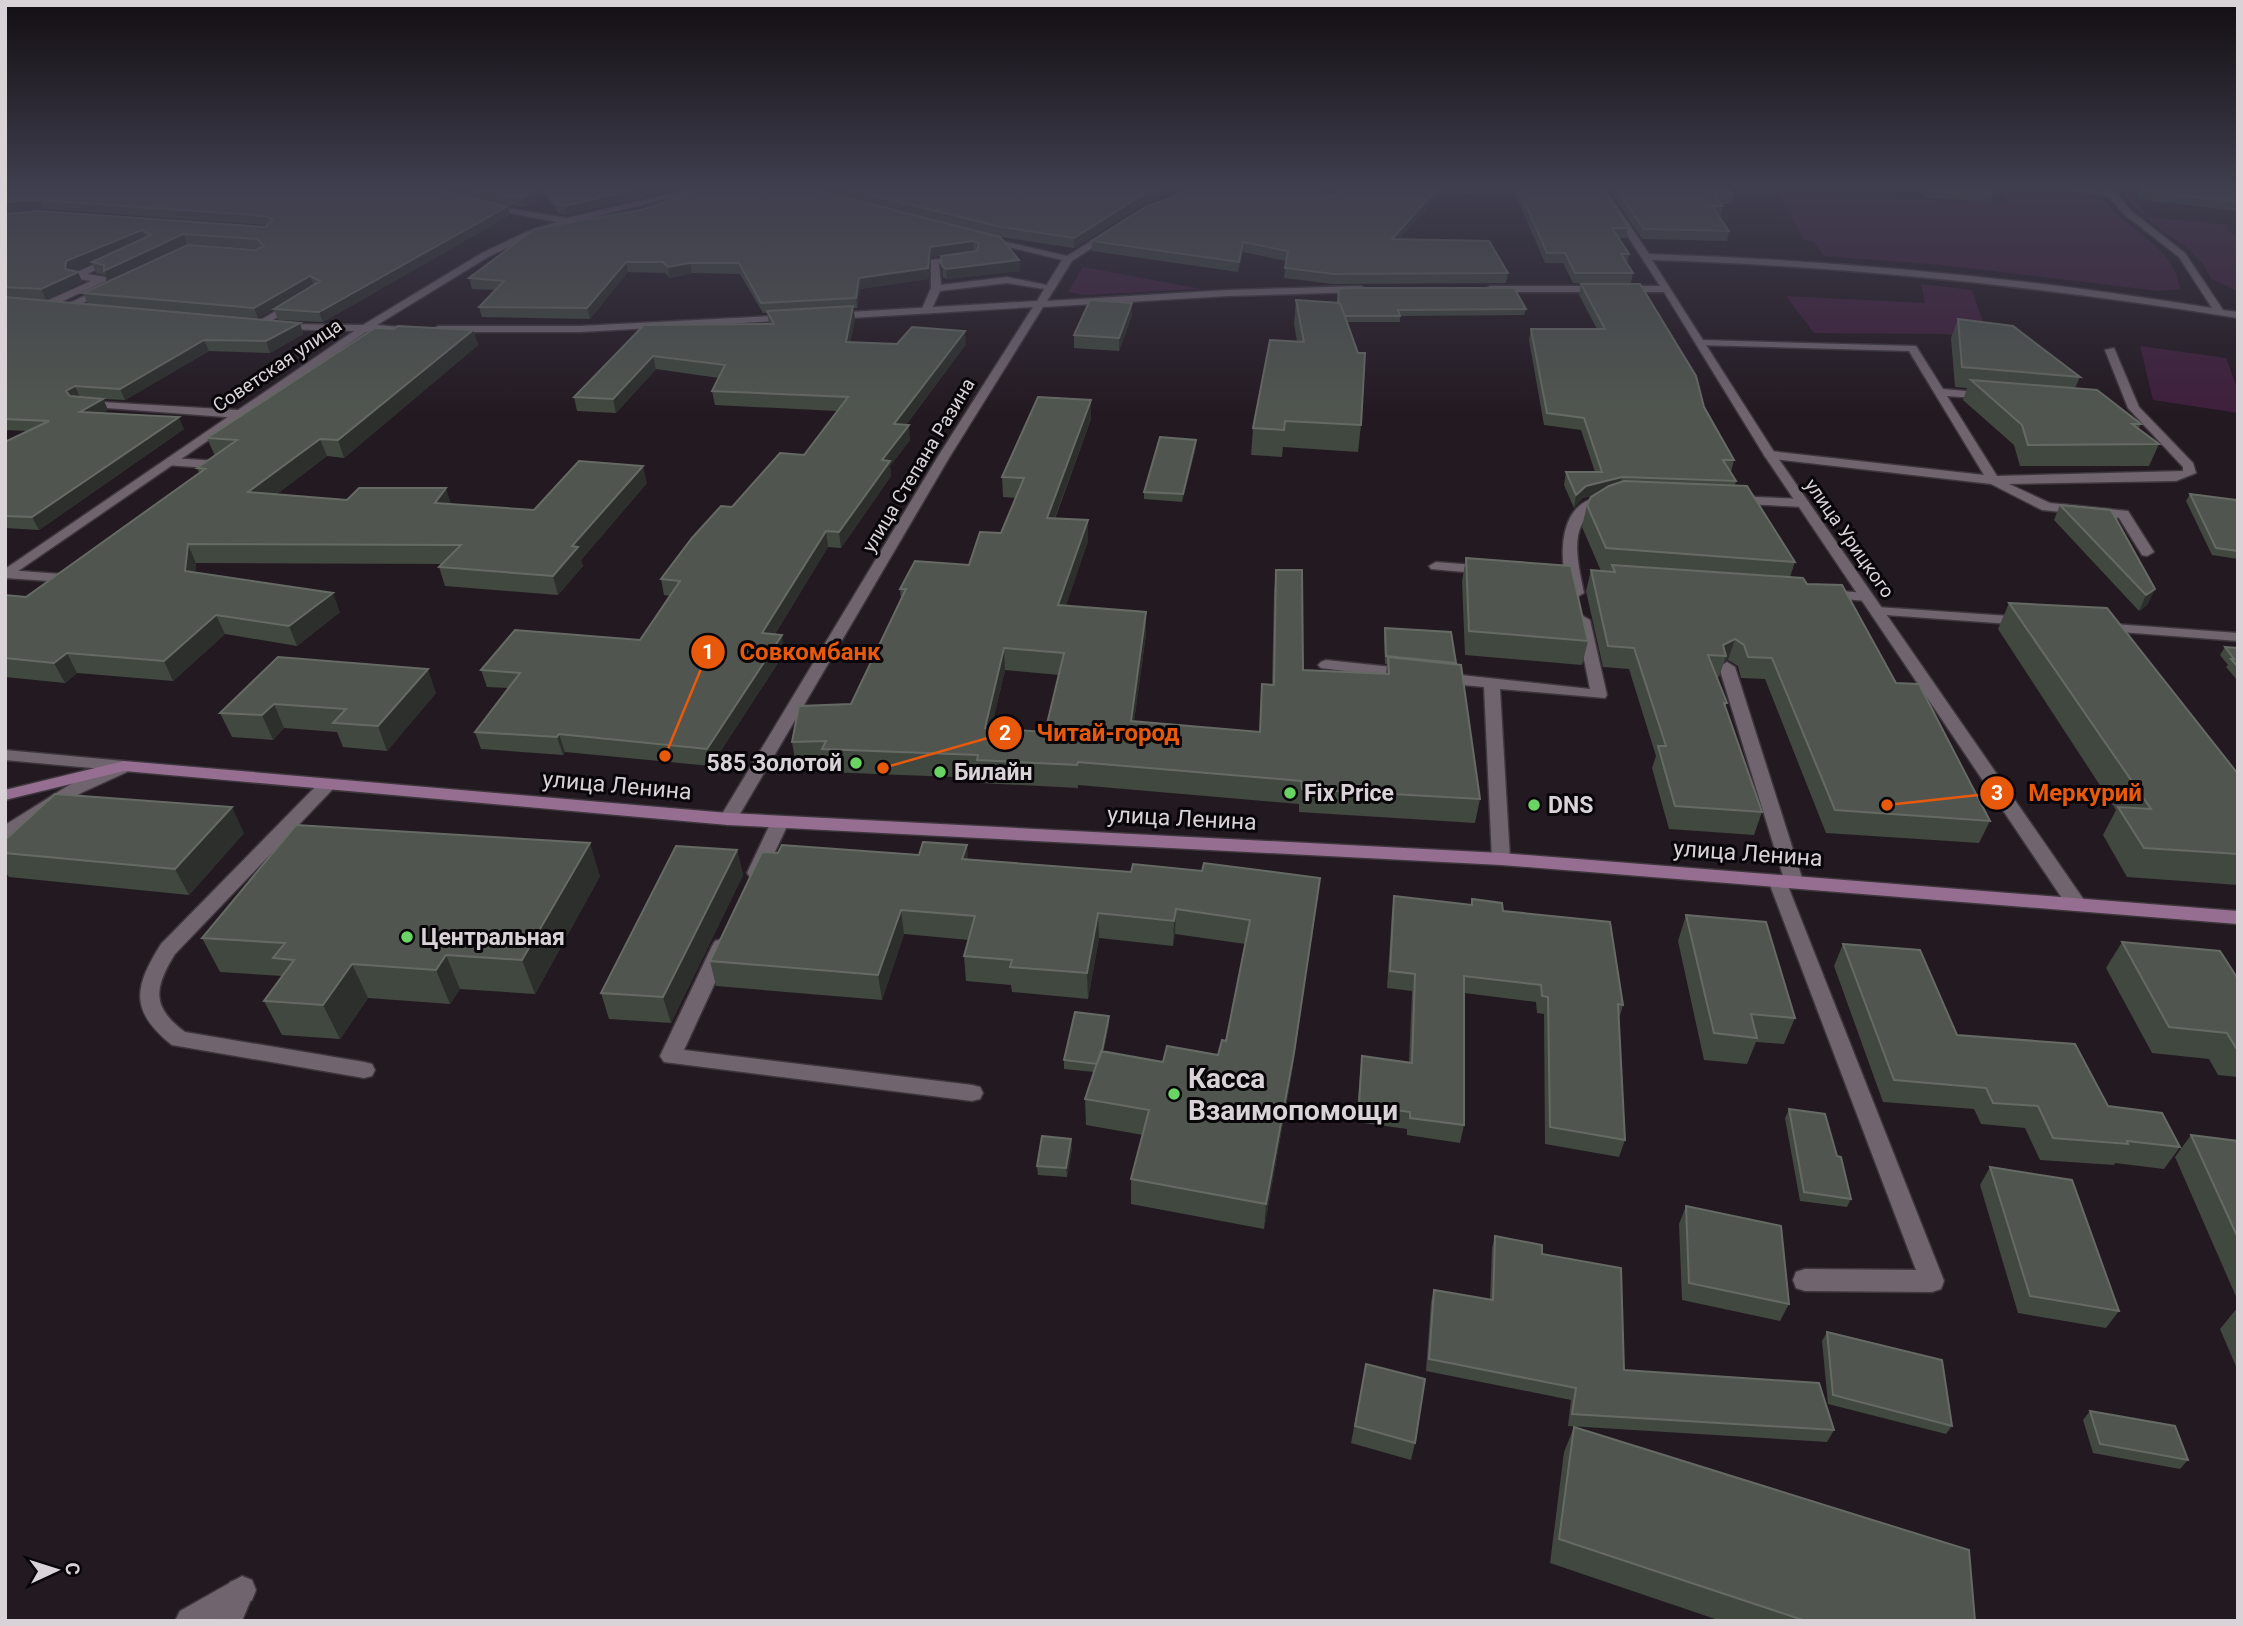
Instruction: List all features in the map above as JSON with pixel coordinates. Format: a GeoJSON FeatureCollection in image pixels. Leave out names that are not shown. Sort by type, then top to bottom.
{"type":"FeatureCollection","features":[{"type":"Feature","properties":{"kind":"main road","name":"улица Ленина"},"geometry":{"type":"LineString","coordinates":[[5,795],[124,766],[326,786],[728,819],[1501,859],[2238,918]]}},
{"type":"Feature","properties":{"kind":"street"},"geometry":{"type":"LineString","coordinates":[[46,305],[103,279],[75,276],[104,263]]}},
{"type":"Feature","properties":{"kind":"street","name":"Советская улица"},"geometry":{"type":"LineString","coordinates":[[6,575],[362,330],[471,263]]}},
{"type":"Feature","properties":{"kind":"street"},"geometry":{"type":"LineString","coordinates":[[926,311],[936,288],[934,263]]}},
{"type":"Feature","properties":{"kind":"street","name":"улица Степана Разина"},"geometry":{"type":"LineString","coordinates":[[728,819],[936,470],[1066,263]]}},
{"type":"Feature","properties":{"kind":"street","name":"улица Урицкого"},"geometry":{"type":"LineString","coordinates":[[1648,263],[1702,343],[1770,455],[2077,905]]}},
{"type":"Feature","properties":{"kind":"street"},"geometry":{"type":"LineString","coordinates":[[1784,263],[1883,270],[2124,297],[2238,315]]}},
{"type":"Feature","properties":{"kind":"street"},"geometry":{"type":"LineString","coordinates":[[2186,263],[2218,311]]}},
{"type":"Feature","properties":{"kind":"street"},"geometry":{"type":"LineString","coordinates":[[936,288],[1007,280],[1051,287]]}},
{"type":"Feature","properties":{"kind":"street"},"geometry":{"type":"LineString","coordinates":[[68,306],[117,284]]}},
{"type":"Feature","properties":{"kind":"street"},"geometry":{"type":"LineString","coordinates":[[827,316],[1228,293],[1368,289]]}},
{"type":"Feature","properties":{"kind":"street"},"geometry":{"type":"LineString","coordinates":[[1476,289],[1665,289]]}},
{"type":"Feature","properties":{"kind":"street"},"geometry":{"type":"LineString","coordinates":[[259,324],[305,298]]}},
{"type":"Feature","properties":{"kind":"street"},"geometry":{"type":"LineString","coordinates":[[33,304],[92,308]]}},
{"type":"Feature","properties":{"kind":"street"},"geometry":{"type":"LineString","coordinates":[[430,329],[580,329],[800,318]]}},
{"type":"Feature","properties":{"kind":"street"},"geometry":{"type":"LineString","coordinates":[[246,322],[362,330],[408,329]]}},
{"type":"Feature","properties":{"kind":"street"},"geometry":{"type":"LineString","coordinates":[[1702,343],[1912,348],[1993,480],[2046,507],[2123,514],[2147,552]]}},
{"type":"Feature","properties":{"kind":"street"},"geometry":{"type":"LineString","coordinates":[[1770,455],[1993,480],[2176,477],[2190,473],[2189,466],[2134,408],[2110,350]]}},
{"type":"Feature","properties":{"kind":"street"},"geometry":{"type":"LineString","coordinates":[[1940,392],[1995,396]]}},
{"type":"Feature","properties":{"kind":"street"},"geometry":{"type":"LineString","coordinates":[[80,403],[239,414]]}},
{"type":"Feature","properties":{"kind":"street"},"geometry":{"type":"LineString","coordinates":[[2120,407],[2134,408]]}},
{"type":"Feature","properties":{"kind":"street"},"geometry":{"type":"LineString","coordinates":[[170,462],[219,464],[197,481]]}},
{"type":"Feature","properties":{"kind":"street"},"geometry":{"type":"LineString","coordinates":[[1326,665],[1599,695],[1573,576],[1568,536],[1579,513],[1589,504],[1619,496]]}},
{"type":"Feature","properties":{"kind":"street"},"geometry":{"type":"LineString","coordinates":[[1724,499],[1803,503]]}},
{"type":"Feature","properties":{"kind":"street"},"geometry":{"type":"LineString","coordinates":[[6,575],[64,578],[86,561]]}},
{"type":"Feature","properties":{"kind":"street"},"geometry":{"type":"LineString","coordinates":[[1436,566],[1504,571]]}},
{"type":"Feature","properties":{"kind":"street"},"geometry":{"type":"LineString","coordinates":[[1814,593],[1867,597]]}},
{"type":"Feature","properties":{"kind":"street"},"geometry":{"type":"LineString","coordinates":[[1877,611],[2043,623]]}},
{"type":"Feature","properties":{"kind":"street"},"geometry":{"type":"LineString","coordinates":[[2085,626],[2238,637]]}},
{"type":"Feature","properties":{"kind":"street"},"geometry":{"type":"LineString","coordinates":[[1727,667],[1786,880],[1932,1281],[1805,1280]]}},
{"type":"Feature","properties":{"kind":"street"},"geometry":{"type":"LineString","coordinates":[[1492,684],[1501,859]]}},
{"type":"Feature","properties":{"kind":"street"},"geometry":{"type":"LineString","coordinates":[[5,757],[124,766]]}},
{"type":"Feature","properties":{"kind":"street"},"geometry":{"type":"LineString","coordinates":[[5,757],[9,765],[5,769]]}},
{"type":"Feature","properties":{"kind":"street"},"geometry":{"type":"LineString","coordinates":[[5,833],[75,789],[124,766]]}},
{"type":"Feature","properties":{"kind":"street"},"geometry":{"type":"LineString","coordinates":[[326,786],[169,949],[152,980],[150,1007],[159,1026],[179,1039],[364,1070]]}},
{"type":"Feature","properties":{"kind":"street"},"geometry":{"type":"LineString","coordinates":[[746,896],[780,822]]}},
{"type":"Feature","properties":{"kind":"street"},"geometry":{"type":"LineString","coordinates":[[728,933],[671,1056],[972,1093]]}},
{"type":"Feature","properties":{"kind":"street"},"geometry":{"type":"LineString","coordinates":[[190,1621],[242,1590],[227,1621]]}},
{"type":"Feature","properties":{"kind":"shaded area"},"geometry":{"type":"Polygon","coordinates":[[[1914,263],[2170,263],[2180,289],[2159,291],[1914,263]]]}},
{"type":"Feature","properties":{"kind":"shaded area"},"geometry":{"type":"Polygon","coordinates":[[[2202,263],[2238,263],[2238,291],[2211,279],[2202,263]]]}},
{"type":"Feature","properties":{"kind":"shaded area"},"geometry":{"type":"Polygon","coordinates":[[[1083,267],[1202,289],[1083,295],[1068,292],[1083,267]]]}},
{"type":"Feature","properties":{"kind":"shaded area"},"geometry":{"type":"Polygon","coordinates":[[[1921,284],[1972,290],[1989,339],[1944,334],[1814,333],[1786,296],[1925,303],[1921,284]]]}},
{"type":"Feature","properties":{"kind":"shaded area"},"geometry":{"type":"Polygon","coordinates":[[[2140,346],[2226,358],[2238,391],[2238,413],[2153,400],[2140,346]]]}},
{"type":"Feature","properties":{"kind":"building"},"geometry":{"type":"Polygon","coordinates":[[[5,263],[66,263],[65,269],[78,272],[41,289],[5,287],[5,263]]]}},
{"type":"Feature","properties":{"kind":"building"},"geometry":{"type":"Polygon","coordinates":[[[96,263],[121,263],[104,271],[104,265],[96,263]]]}},
{"type":"Feature","properties":{"kind":"building"},"geometry":{"type":"Polygon","coordinates":[[[149,263],[407,263],[319,312],[274,309],[320,281],[310,276],[254,308],[83,293],[149,263]]]}},
{"type":"Feature","properties":{"kind":"building"},"geometry":{"type":"Polygon","coordinates":[[[489,263],[625,263],[587,308],[479,307],[504,281],[469,278],[489,263]]]}},
{"type":"Feature","properties":{"kind":"building"},"geometry":{"type":"Polygon","coordinates":[[[664,263],[928,263],[928,268],[859,278],[856,298],[761,303],[739,263],[690,263],[668,267],[664,263]]]}},
{"type":"Feature","properties":{"kind":"building"},"geometry":{"type":"Polygon","coordinates":[[[942,263],[996,263],[946,269],[942,263]]]}},
{"type":"Feature","properties":{"kind":"building"},"geometry":{"type":"Polygon","coordinates":[[[1286,263],[1502,263],[1508,273],[1334,274],[1285,268],[1286,263]]]}},
{"type":"Feature","properties":{"kind":"building"},"geometry":{"type":"Polygon","coordinates":[[[1570,263],[1627,263],[1633,273],[1575,273],[1570,263]]]}},
{"type":"Feature","properties":{"kind":"building"},"geometry":{"type":"Polygon","coordinates":[[[1581,284],[1640,284],[1696,376],[1704,407],[1734,460],[1723,460],[1736,481],[1622,477],[1586,486],[1576,495],[1566,472],[1602,472],[1584,418],[1547,413],[1531,329],[1605,329],[1581,284]]]}},
{"type":"Feature","properties":{"kind":"building"},"geometry":{"type":"Polygon","coordinates":[[[1514,288],[1526,309],[1398,310],[1400,316],[1345,316],[1338,302],[1339,289],[1514,288]]]}},
{"type":"Feature","properties":{"kind":"building"},"geometry":{"type":"Polygon","coordinates":[[[5,297],[300,323],[266,341],[204,340],[120,389],[75,386],[66,391],[70,396],[103,399],[80,412],[179,417],[32,517],[5,516],[5,442],[49,421],[5,419],[5,297]]]}},
{"type":"Feature","properties":{"kind":"building"},"geometry":{"type":"Polygon","coordinates":[[[1090,300],[1132,303],[1119,338],[1074,335],[1090,300]]]}},
{"type":"Feature","properties":{"kind":"building"},"geometry":{"type":"Polygon","coordinates":[[[1296,300],[1340,303],[1358,353],[1365,353],[1361,425],[1285,421],[1284,430],[1253,428],[1270,340],[1304,342],[1296,300]]]}},
{"type":"Feature","properties":{"kind":"building"},"geometry":{"type":"Polygon","coordinates":[[[853,306],[846,342],[897,344],[912,327],[965,331],[894,424],[909,425],[882,460],[890,461],[839,532],[826,531],[762,633],[782,635],[707,749],[559,734],[557,737],[475,732],[520,673],[481,670],[515,630],[640,640],[680,581],[661,579],[692,538],[721,506],[732,507],[780,453],[804,455],[848,397],[712,391],[725,365],[653,356],[613,399],[574,397],[644,325],[774,324],[767,311],[853,306]]]}},
{"type":"Feature","properties":{"kind":"building"},"geometry":{"type":"Polygon","coordinates":[[[1958,319],[2013,326],[2080,377],[1962,367],[1958,319]]]}},
{"type":"Feature","properties":{"kind":"building"},"geometry":{"type":"Polygon","coordinates":[[[398,326],[473,330],[338,440],[320,439],[248,492],[347,500],[359,488],[446,488],[435,503],[534,510],[579,461],[643,466],[572,546],[578,547],[553,576],[439,567],[461,545],[188,544],[185,571],[333,593],[289,626],[216,615],[164,661],[67,653],[54,663],[5,658],[5,595],[26,597],[205,469],[197,468],[237,440],[207,438],[375,328],[394,329],[398,326]]]}},
{"type":"Feature","properties":{"kind":"building"},"geometry":{"type":"Polygon","coordinates":[[[1971,380],[2097,390],[2141,424],[2132,424],[2159,444],[2028,445],[2022,425],[1971,380]]]}},
{"type":"Feature","properties":{"kind":"building"},"geometry":{"type":"Polygon","coordinates":[[[1038,397],[1091,400],[1047,518],[1088,520],[1058,605],[1146,612],[1131,721],[1260,732],[1262,684],[1274,685],[1276,570],[1302,570],[1303,670],[1389,674],[1388,657],[1461,665],[1480,799],[1302,789],[1301,781],[1078,762],[1077,765],[977,760],[978,755],[822,749],[826,741],[792,742],[799,706],[851,704],[906,589],[900,589],[915,561],[969,565],[980,532],[1001,533],[1024,478],[1002,477],[1038,397]],[[1004,648],[985,728],[1045,732],[1064,653],[1004,648]]]}},
{"type":"Feature","properties":{"kind":"building"},"geometry":{"type":"Polygon","coordinates":[[[1160,437],[1196,440],[1183,494],[1144,492],[1160,437]]]}},
{"type":"Feature","properties":{"kind":"building"},"geometry":{"type":"Polygon","coordinates":[[[1624,481],[1747,486],[1795,562],[1606,548],[1587,505],[1591,497],[1624,481]]]}},
{"type":"Feature","properties":{"kind":"building"},"geometry":{"type":"Polygon","coordinates":[[[2190,494],[2236,500],[2238,551],[2216,548],[2190,494]]]}},
{"type":"Feature","properties":{"kind":"building"},"geometry":{"type":"Polygon","coordinates":[[[2060,505],[2111,510],[2155,589],[2146,595],[2060,505]]]}},
{"type":"Feature","properties":{"kind":"building"},"geometry":{"type":"Polygon","coordinates":[[[1466,558],[1571,566],[1588,641],[1469,631],[1466,558]]]}},
{"type":"Feature","properties":{"kind":"building"},"geometry":{"type":"Polygon","coordinates":[[[1612,565],[1803,578],[1807,584],[1842,585],[1896,683],[1919,684],[1990,821],[1835,810],[1772,658],[1748,657],[1744,645],[1735,639],[1723,645],[1726,656],[1708,655],[1727,703],[1724,703],[1762,812],[1675,806],[1658,746],[1666,746],[1634,648],[1608,646],[1591,570],[1615,572],[1612,565]]]}},
{"type":"Feature","properties":{"kind":"building"},"geometry":{"type":"Polygon","coordinates":[[[2009,603],[2107,608],[2238,774],[2238,854],[2144,848],[2118,807],[2151,809],[2009,603]]]}},
{"type":"Feature","properties":{"kind":"building"},"geometry":{"type":"Polygon","coordinates":[[[1385,628],[1451,632],[1456,663],[1386,656],[1385,628]]]}},
{"type":"Feature","properties":{"kind":"building"},"geometry":{"type":"Polygon","coordinates":[[[2225,647],[2238,648],[2238,667],[2231,659],[2234,659],[2225,647]]]}},
{"type":"Feature","properties":{"kind":"building"},"geometry":{"type":"Polygon","coordinates":[[[278,657],[428,669],[378,726],[333,723],[346,709],[274,704],[262,715],[220,713],[278,657]]]}},
{"type":"Feature","properties":{"kind":"building"},"geometry":{"type":"Polygon","coordinates":[[[55,794],[232,807],[175,869],[5,853],[5,840],[55,794]]]}},
{"type":"Feature","properties":{"kind":"building","name":"Центральная"},"geometry":{"type":"Polygon","coordinates":[[[296,825],[590,843],[522,960],[446,955],[436,970],[352,964],[323,1005],[264,1001],[294,960],[273,958],[285,943],[202,938],[296,825]]]}},
{"type":"Feature","properties":{"kind":"building"},"geometry":{"type":"Polygon","coordinates":[[[923,842],[967,845],[962,859],[1131,872],[1133,864],[1202,871],[1204,863],[1320,878],[1294,1053],[1266,1204],[1131,1179],[1149,1110],[1085,1099],[1101,1051],[1163,1062],[1167,1046],[1218,1055],[1222,1040],[1226,1041],[1250,920],[1176,909],[1174,921],[1098,913],[1087,973],[1010,967],[1012,960],[964,956],[975,916],[901,910],[878,975],[710,961],[762,852],[778,853],[782,845],[919,855],[923,842]]]}},
{"type":"Feature","properties":{"kind":"building"},"geometry":{"type":"Polygon","coordinates":[[[676,846],[737,850],[663,997],[601,993],[676,846]]]}},
{"type":"Feature","properties":{"kind":"building"},"geometry":{"type":"Polygon","coordinates":[[[1394,896],[1472,905],[1472,899],[1502,903],[1503,911],[1610,922],[1623,1005],[1618,1004],[1625,1140],[1550,1127],[1548,997],[1542,996],[1541,985],[1464,976],[1464,1125],[1410,1118],[1410,1112],[1359,1105],[1362,1056],[1412,1063],[1415,974],[1390,971],[1394,896]]]}},
{"type":"Feature","properties":{"kind":"building"},"geometry":{"type":"Polygon","coordinates":[[[1686,915],[1766,922],[1795,1018],[1751,1014],[1757,1038],[1714,1033],[1686,915]]]}},
{"type":"Feature","properties":{"kind":"building"},"geometry":{"type":"Polygon","coordinates":[[[2122,942],[2220,951],[2238,979],[2238,1049],[2227,1033],[2169,1027],[2122,942]]]}},
{"type":"Feature","properties":{"kind":"building"},"geometry":{"type":"Polygon","coordinates":[[[1843,944],[1920,950],[1957,1035],[2075,1044],[2108,1106],[2162,1113],[2180,1147],[2127,1141],[2128,1144],[2053,1138],[2038,1106],[1993,1103],[1986,1088],[1894,1080],[1843,944]]]}},
{"type":"Feature","properties":{"kind":"building"},"geometry":{"type":"Polygon","coordinates":[[[1075,1012],[1109,1016],[1097,1064],[1064,1060],[1075,1012]]]}},
{"type":"Feature","properties":{"kind":"building"},"geometry":{"type":"Polygon","coordinates":[[[1789,1109],[1825,1114],[1837,1156],[1841,1157],[1851,1199],[1804,1192],[1789,1109]]]}},
{"type":"Feature","properties":{"kind":"building"},"geometry":{"type":"Polygon","coordinates":[[[2191,1135],[2238,1141],[2238,1238],[2191,1135]]]}},
{"type":"Feature","properties":{"kind":"building"},"geometry":{"type":"Polygon","coordinates":[[[1042,1136],[1071,1139],[1066,1168],[1037,1166],[1042,1136]]]}},
{"type":"Feature","properties":{"kind":"building"},"geometry":{"type":"Polygon","coordinates":[[[1990,1167],[2072,1180],[2119,1311],[2030,1296],[1990,1167]]]}},
{"type":"Feature","properties":{"kind":"building"},"geometry":{"type":"Polygon","coordinates":[[[1686,1206],[1781,1226],[1789,1304],[1689,1283],[1686,1206]]]}},
{"type":"Feature","properties":{"kind":"building"},"geometry":{"type":"Polygon","coordinates":[[[1495,1236],[1542,1245],[1542,1254],[1621,1268],[1624,1370],[1819,1383],[1834,1430],[1572,1414],[1576,1388],[1429,1359],[1434,1290],[1493,1300],[1495,1236]]]}},
{"type":"Feature","properties":{"kind":"building"},"geometry":{"type":"Polygon","coordinates":[[[1827,1332],[1942,1360],[1952,1426],[1833,1395],[1827,1332]]]}},
{"type":"Feature","properties":{"kind":"building"},"geometry":{"type":"Polygon","coordinates":[[[1366,1364],[1425,1379],[1415,1443],[1355,1426],[1366,1364]]]}},
{"type":"Feature","properties":{"kind":"building"},"geometry":{"type":"Polygon","coordinates":[[[2090,1411],[2175,1426],[2188,1460],[2100,1444],[2090,1411]]]}},
{"type":"Feature","properties":{"kind":"building"},"geometry":{"type":"Polygon","coordinates":[[[1574,1427],[1969,1550],[1975,1621],[1806,1621],[1559,1539],[1574,1427]]]}},
{"type":"Feature","properties":{"kind":"place","name":"Совкомбанк"},"geometry":{"type":"Point","coordinates":[665,756]}},
{"type":"Feature","properties":{"kind":"place","name":"585 Золотой"},"geometry":{"type":"Point","coordinates":[856,763]}},
{"type":"Feature","properties":{"kind":"place","name":"Читай-город"},"geometry":{"type":"Point","coordinates":[883,768]}},
{"type":"Feature","properties":{"kind":"place","name":"Билайн"},"geometry":{"type":"Point","coordinates":[940,772]}},
{"type":"Feature","properties":{"kind":"place","name":"Fix Price"},"geometry":{"type":"Point","coordinates":[1290,793]}},
{"type":"Feature","properties":{"kind":"place","name":"DNS"},"geometry":{"type":"Point","coordinates":[1534,805]}},
{"type":"Feature","properties":{"kind":"place","name":"Меркурий"},"geometry":{"type":"Point","coordinates":[1887,805]}},
{"type":"Feature","properties":{"kind":"place","name":"Центральная"},"geometry":{"type":"Point","coordinates":[407,937]}},
{"type":"Feature","properties":{"kind":"place","name":"Касса Взаимопомощи"},"geometry":{"type":"Point","coordinates":[1174,1094]}}]}
